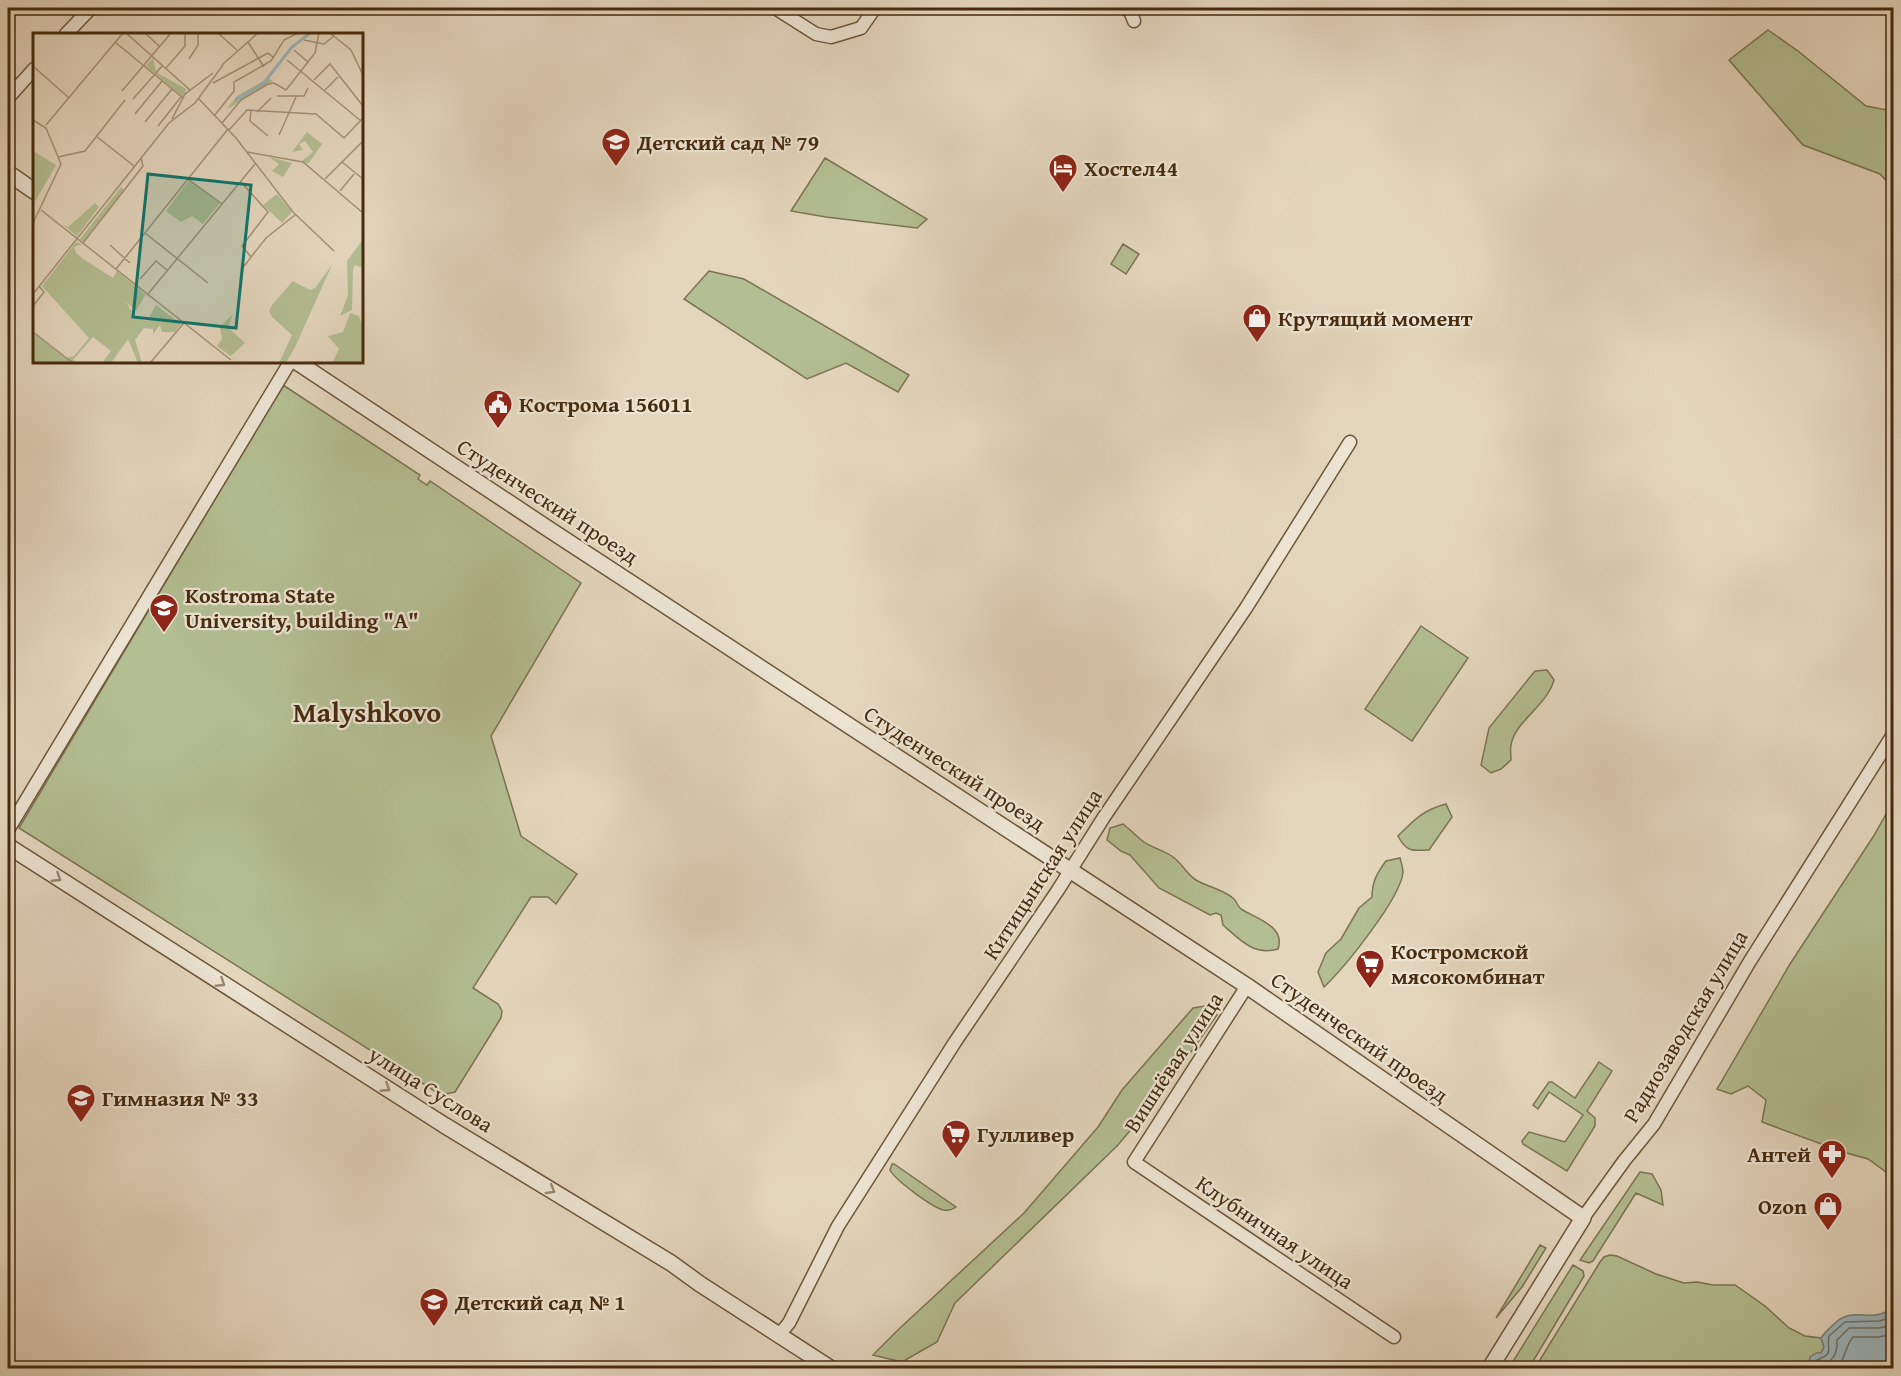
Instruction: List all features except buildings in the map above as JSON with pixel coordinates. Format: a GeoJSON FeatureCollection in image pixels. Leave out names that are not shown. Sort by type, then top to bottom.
{"type":"FeatureCollection","features":[{"type":"Feature","properties":{"kind":"street"},"geometry":{"type":"LineString","coordinates":[[67,33],[91,8]]}},
{"type":"Feature","properties":{"kind":"street"},"geometry":{"type":"LineString","coordinates":[[775,8],[816,34],[831,37],[861,28],[875,8]]}},
{"type":"Feature","properties":{"kind":"street"},"geometry":{"type":"LineString","coordinates":[[1124,8],[1130,10],[1134,21]]}},
{"type":"Feature","properties":{"kind":"street"},"geometry":{"type":"LineString","coordinates":[[8,98],[33,70]]}},
{"type":"Feature","properties":{"kind":"street"},"geometry":{"type":"LineString","coordinates":[[8,173],[33,190]]}},
{"type":"Feature","properties":{"kind":"street"},"geometry":{"type":"LineString","coordinates":[[8,831],[289,363]]}},
{"type":"Feature","properties":{"kind":"street","name":"Студенческий проезд"},"geometry":{"type":"LineString","coordinates":[[299,363],[1247,986],[1583,1218]]}},
{"type":"Feature","properties":{"kind":"street","name":"Китицынская улица"},"geometry":{"type":"LineString","coordinates":[[779,1335],[789,1323],[838,1226],[955,1042],[1245,608],[1350,442]]}},
{"type":"Feature","properties":{"kind":"street","name":"Радиозаводская улица"},"geometry":{"type":"LineString","coordinates":[[1490,1368],[1583,1218],[1654,1124],[1750,961],[1893,733]]}},
{"type":"Feature","properties":{"kind":"street","name":"улица Суслова"},"geometry":{"type":"LineString","coordinates":[[8,846],[444,1125],[671,1263],[830,1368]]}},
{"type":"Feature","properties":{"kind":"street","name":"Вишнёвая улица"},"geometry":{"type":"LineString","coordinates":[[1134,1162],[1247,986]]}},
{"type":"Feature","properties":{"kind":"street","name":"Клубничная улица"},"geometry":{"type":"LineString","coordinates":[[1134,1162],[1394,1337]]}},
{"type":"Feature","properties":{"kind":"green space"},"geometry":{"type":"Polygon","coordinates":[[[1768,30],[1866,106],[1893,111],[1893,188],[1880,174],[1803,145],[1729,60],[1768,30]]]}},
{"type":"Feature","properties":{"kind":"green space"},"geometry":{"type":"Polygon","coordinates":[[[825,158],[927,219],[917,228],[791,211],[825,158]]]}},
{"type":"Feature","properties":{"kind":"green space"},"geometry":{"type":"Polygon","coordinates":[[[1123,244],[1139,254],[1126,274],[1111,264],[1123,244]]]}},
{"type":"Feature","properties":{"kind":"green space"},"geometry":{"type":"Polygon","coordinates":[[[709,271],[744,279],[909,375],[898,392],[846,363],[807,379],[684,299],[709,271]]]}},
{"type":"Feature","properties":{"kind":"green space","name":"Kostroma State University, building \"A\""},"geometry":{"type":"Polygon","coordinates":[[[283,385],[420,475],[418,479],[427,485],[430,481],[581,583],[491,736],[521,836],[577,874],[556,904],[548,897],[531,897],[473,988],[498,1004],[502,1011],[501,1018],[455,1092],[441,1095],[19,828],[283,385]]]}},
{"type":"Feature","properties":{"kind":"green space"},"geometry":{"type":"Polygon","coordinates":[[[1421,626],[1468,658],[1412,741],[1365,709],[1421,626]]]}},
{"type":"Feature","properties":{"kind":"green space"},"geometry":{"type":"Polygon","coordinates":[[[1547,670],[1554,680],[1550,690],[1514,736],[1511,760],[1501,769],[1491,773],[1481,765],[1489,728],[1535,671],[1547,670]]]}},
{"type":"Feature","properties":{"kind":"green space"},"geometry":{"type":"Polygon","coordinates":[[[1893,802],[1893,1177],[1868,1159],[1762,1122],[1766,1100],[1748,1086],[1731,1094],[1717,1089],[1790,964],[1873,837],[1893,802]]]}},
{"type":"Feature","properties":{"kind":"green space"},"geometry":{"type":"Polygon","coordinates":[[[1446,804],[1452,817],[1429,850],[1407,848],[1398,836],[1425,812],[1446,804]]]}},
{"type":"Feature","properties":{"kind":"green space"},"geometry":{"type":"Polygon","coordinates":[[[1123,824],[1144,842],[1173,857],[1196,880],[1229,895],[1241,909],[1268,924],[1278,934],[1278,949],[1269,951],[1248,945],[1223,925],[1221,915],[1216,913],[1210,915],[1159,888],[1130,855],[1107,840],[1110,828],[1123,824]]]}},
{"type":"Feature","properties":{"kind":"green space"},"geometry":{"type":"Polygon","coordinates":[[[1400,858],[1403,872],[1393,898],[1357,949],[1324,987],[1318,972],[1326,953],[1341,939],[1359,908],[1372,897],[1376,878],[1386,861],[1400,858]]]}},
{"type":"Feature","properties":{"kind":"green space"},"geometry":{"type":"Polygon","coordinates":[[[1211,1005],[1217,1015],[1165,1089],[1118,1145],[955,1303],[937,1342],[902,1362],[873,1355],[1024,1213],[1098,1127],[1122,1090],[1193,1008],[1211,1005]]]}},
{"type":"Feature","properties":{"kind":"green space"},"geometry":{"type":"Polygon","coordinates":[[[1599,1062],[1612,1071],[1587,1111],[1595,1118],[1595,1126],[1567,1171],[1523,1144],[1522,1141],[1529,1132],[1565,1142],[1583,1115],[1549,1092],[1538,1109],[1533,1105],[1549,1082],[1575,1098],[1599,1062]]]}},
{"type":"Feature","properties":{"kind":"green space"},"geometry":{"type":"Polygon","coordinates":[[[892,1164],[956,1207],[943,1210],[923,1199],[893,1174],[890,1170],[892,1164]]]}},
{"type":"Feature","properties":{"kind":"green space"},"geometry":{"type":"Polygon","coordinates":[[[1640,1172],[1652,1174],[1661,1190],[1663,1205],[1636,1193],[1593,1261],[1589,1263],[1580,1260],[1640,1172]]]}},
{"type":"Feature","properties":{"kind":"green space"},"geometry":{"type":"Polygon","coordinates":[[[1540,1245],[1546,1248],[1522,1287],[1496,1318],[1540,1245]]]}},
{"type":"Feature","properties":{"kind":"green space"},"geometry":{"type":"Polygon","coordinates":[[[1610,1255],[1684,1283],[1735,1285],[1765,1306],[1789,1328],[1805,1336],[1821,1338],[1824,1347],[1821,1353],[1808,1363],[1808,1368],[1535,1368],[1600,1262],[1604,1257],[1610,1255]]]}},
{"type":"Feature","properties":{"kind":"green space"},"geometry":{"type":"Polygon","coordinates":[[[1573,1265],[1583,1271],[1584,1276],[1529,1368],[1509,1368],[1573,1265]]]}},
{"type":"Feature","properties":{"kind":"water"},"geometry":{"type":"Polygon","coordinates":[[[1893,1312],[1892,1368],[1808,1368],[1810,1357],[1821,1353],[1824,1347],[1821,1338],[1841,1319],[1847,1316],[1874,1315],[1893,1312]]]}},
{"type":"Feature","properties":{"kind":"place","name":"Детский сад № 79"},"geometry":{"type":"Point","coordinates":[616,168]}},
{"type":"Feature","properties":{"kind":"place","name":"Хостел44"},"geometry":{"type":"Point","coordinates":[1063,194]}},
{"type":"Feature","properties":{"kind":"place","name":"Крутящий момент"},"geometry":{"type":"Point","coordinates":[1257,344]}},
{"type":"Feature","properties":{"kind":"place","name":"Кострома 156011"},"geometry":{"type":"Point","coordinates":[498,430]}},
{"type":"Feature","properties":{"kind":"place","name":"Kostroma State University, building \"A\""},"geometry":{"type":"Point","coordinates":[164,634]}},
{"type":"Feature","properties":{"kind":"place","name":"Костромской мясокомбинат"},"geometry":{"type":"Point","coordinates":[1370,990]}},
{"type":"Feature","properties":{"kind":"place","name":"Гимназия № 33"},"geometry":{"type":"Point","coordinates":[81,1124]}},
{"type":"Feature","properties":{"kind":"place","name":"Гулливер"},"geometry":{"type":"Point","coordinates":[956,1160]}},
{"type":"Feature","properties":{"kind":"place","name":"Антей"},"geometry":{"type":"Point","coordinates":[1832,1180]}},
{"type":"Feature","properties":{"kind":"place","name":"Ozon"},"geometry":{"type":"Point","coordinates":[1828,1232]}},
{"type":"Feature","properties":{"kind":"place","name":"Детский сад № 1"},"geometry":{"type":"Point","coordinates":[434,1328]}},
{"type":"Feature","properties":{"kind":"district","name":"Malyshkovo"},"geometry":{"type":"Point","coordinates":[367,711]}}]}
